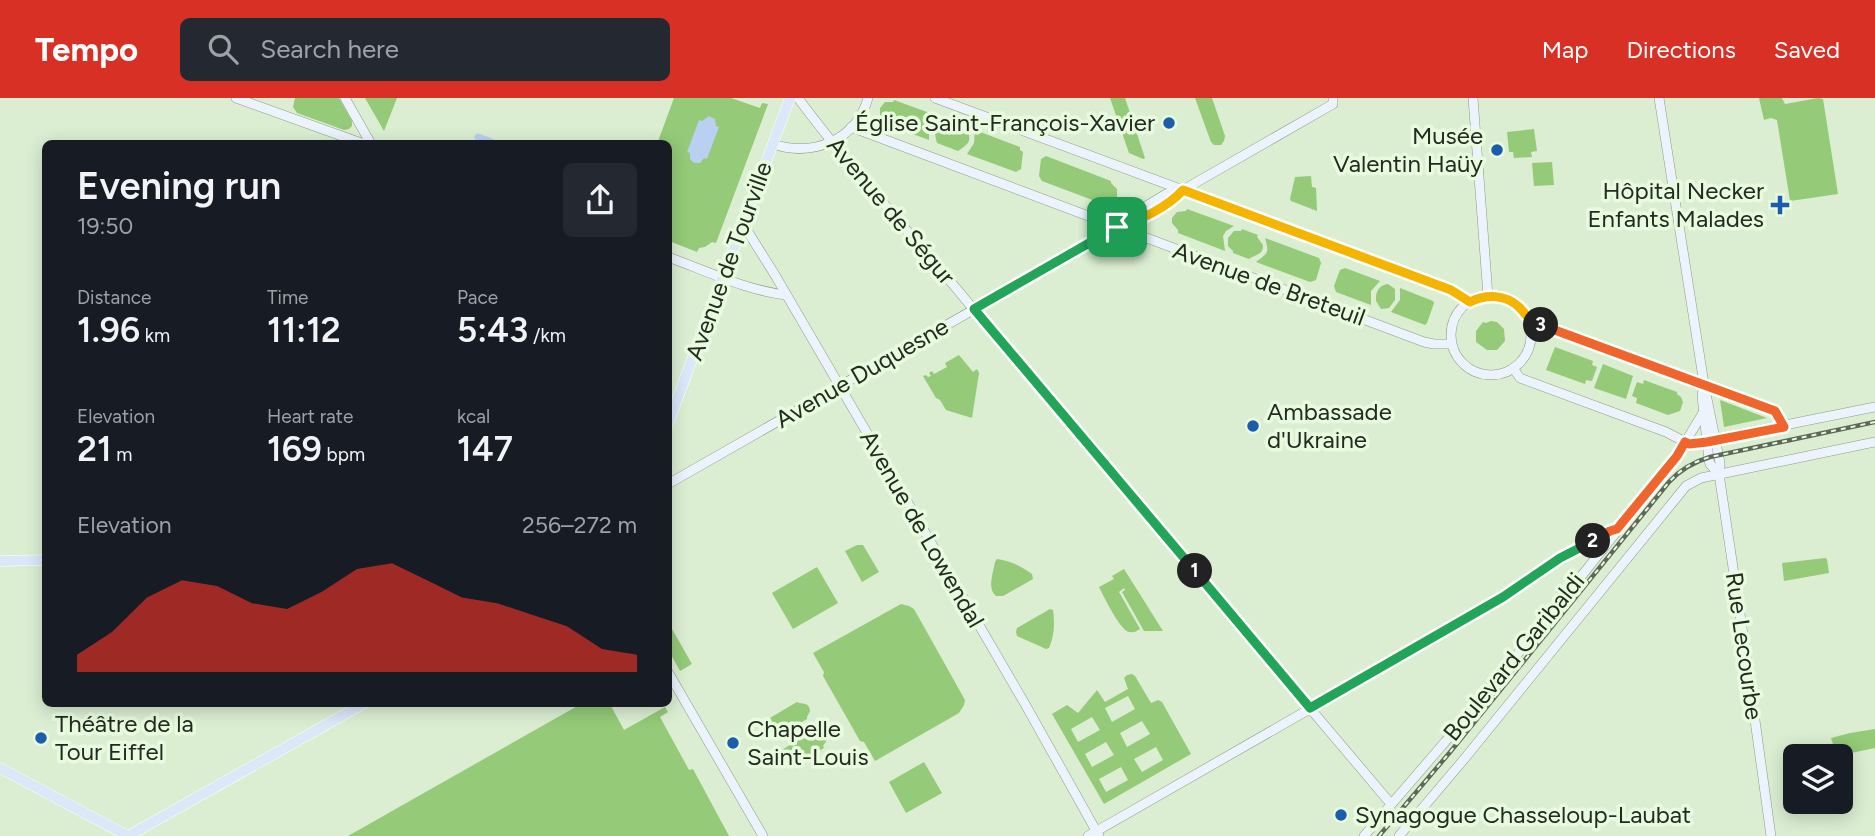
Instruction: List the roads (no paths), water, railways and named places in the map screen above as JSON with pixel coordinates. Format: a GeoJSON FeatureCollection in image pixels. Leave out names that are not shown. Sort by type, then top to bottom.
{"type":"FeatureCollection","features":[{"type":"Feature","properties":{"kind":"main road","name":"Avenue de Tourville"},"geometry":{"type":"LineString","coordinates":[[672,413],[790,98]]}},
{"type":"Feature","properties":{"kind":"main road"},"geometry":{"type":"LineString","coordinates":[[0,561],[42,560]]}},
{"type":"Feature","properties":{"kind":"main road"},"geometry":{"type":"LineString","coordinates":[[0,768],[128,836],[358,707]]}},
{"type":"Feature","properties":{"kind":"street"},"geometry":{"type":"LineString","coordinates":[[236,98],[353,140]]}},
{"type":"Feature","properties":{"kind":"street"},"geometry":{"type":"LineString","coordinates":[[345,98],[369,140]]}},
{"type":"Feature","properties":{"kind":"street","name":"Avenue de Ségur"},"geometry":{"type":"LineString","coordinates":[[798,98],[831,142],[1391,804]]}},
{"type":"Feature","properties":{"kind":"street"},"geometry":{"type":"LineString","coordinates":[[773,144],[783,148],[803,149],[820,147],[831,142],[851,127],[860,116],[868,98]]}},
{"type":"Feature","properties":{"kind":"street"},"geometry":{"type":"LineString","coordinates":[[935,98],[1451,290],[1470,302]]}},
{"type":"Feature","properties":{"kind":"street"},"geometry":{"type":"LineString","coordinates":[[1474,98],[1488,296]]}},
{"type":"Feature","properties":{"kind":"street"},"geometry":{"type":"LineString","coordinates":[[1659,98],[1711,441]]}},
{"type":"Feature","properties":{"kind":"street","name":"Avenue Duquesne"},"geometry":{"type":"LineString","coordinates":[[672,482],[1117,227],[1132,223],[1176,198],[1183,190],[1333,101]]}},
{"type":"Feature","properties":{"kind":"street","name":"Avenue de Breteuil"},"geometry":{"type":"LineString","coordinates":[[851,127],[1424,342],[1451,344]]}},
{"type":"Feature","properties":{"kind":"street","name":"Avenue de Lowendal"},"geometry":{"type":"LineString","coordinates":[[743,224],[1024,704],[1094,835]]}},
{"type":"Feature","properties":{"kind":"street"},"geometry":{"type":"LineString","coordinates":[[672,258],[769,293],[786,295]]}},
{"type":"Feature","properties":{"kind":"street"},"geometry":{"type":"LineString","coordinates":[[1488,296],[1498,297],[1522,309],[1530,332],[1524,356],[1513,368],[1493,375],[1473,371],[1461,362],[1451,344],[1451,333],[1459,312],[1470,302],[1488,296]]}},
{"type":"Feature","properties":{"kind":"street"},"geometry":{"type":"LineString","coordinates":[[1528,320],[1775,411],[1784,427]]}},
{"type":"Feature","properties":{"kind":"street"},"geometry":{"type":"LineString","coordinates":[[1513,368],[1520,378],[1666,432],[1689,444],[1875,407]]}},
{"type":"Feature","properties":{"kind":"street"},"geometry":{"type":"LineString","coordinates":[[1704,384],[1703,411],[1720,463],[1719,474]]}},
{"type":"Feature","properties":{"kind":"street","name":"Boulevard Garibaldi"},"geometry":{"type":"LineString","coordinates":[[1364,836],[1536,631],[1677,456],[1703,411]]}},
{"type":"Feature","properties":{"kind":"street","name":"Rue Lecourbe"},"geometry":{"type":"LineString","coordinates":[[1711,441],[1709,460],[1719,474],[1770,836]]}},
{"type":"Feature","properties":{"kind":"street","name":"Boulevard Garibaldi"},"geometry":{"type":"LineString","coordinates":[[1399,836],[1686,486],[1700,478],[1875,442]]}},
{"type":"Feature","properties":{"kind":"street"},"geometry":{"type":"LineString","coordinates":[[672,474],[679,478]]}},
{"type":"Feature","properties":{"kind":"street"},"geometry":{"type":"LineString","coordinates":[[1094,835],[1418,647],[1532,579],[1560,558],[1617,529]]}},
{"type":"Feature","properties":{"kind":"street"},"geometry":{"type":"LineString","coordinates":[[672,679],[763,836]]}},
{"type":"Feature","properties":{"kind":"water"},"geometry":{"type":"Polygon","coordinates":[[[709,116],[715,119],[716,126],[719,127],[707,159],[694,163],[687,152],[699,120],[709,116]]]}},
{"type":"Feature","properties":{"kind":"waterway"},"geometry":{"type":"LineString","coordinates":[[478,137],[486,140]]}},
{"type":"Feature","properties":{"kind":"railway"},"geometry":{"type":"LineString","coordinates":[[1379,836],[1678,473],[1710,457],[1875,422]]}},
{"type":"Feature","properties":{"kind":"place","name":"Église Saint-François-Xavier"},"geometry":{"type":"Point","coordinates":[1169,123]}},
{"type":"Feature","properties":{"kind":"place","name":"Musée Valentin Haüy"},"geometry":{"type":"Point","coordinates":[1497,150]}},
{"type":"Feature","properties":{"kind":"place","name":"Hôpital Necker Enfants Malades"},"geometry":{"type":"Point","coordinates":[1780,205]}},
{"type":"Feature","properties":{"kind":"place","name":"Ambassade d'Ukraine"},"geometry":{"type":"Point","coordinates":[1253,426]}},
{"type":"Feature","properties":{"kind":"place","name":"Théâtre de la Tour Eiffel"},"geometry":{"type":"Point","coordinates":[41,738]}},
{"type":"Feature","properties":{"kind":"place","name":"Chapelle Saint-Louis"},"geometry":{"type":"Point","coordinates":[733,743]}},
{"type":"Feature","properties":{"kind":"place","name":"Synagogue Chasseloup-Laubat"},"geometry":{"type":"Point","coordinates":[1341,815]}}]}
